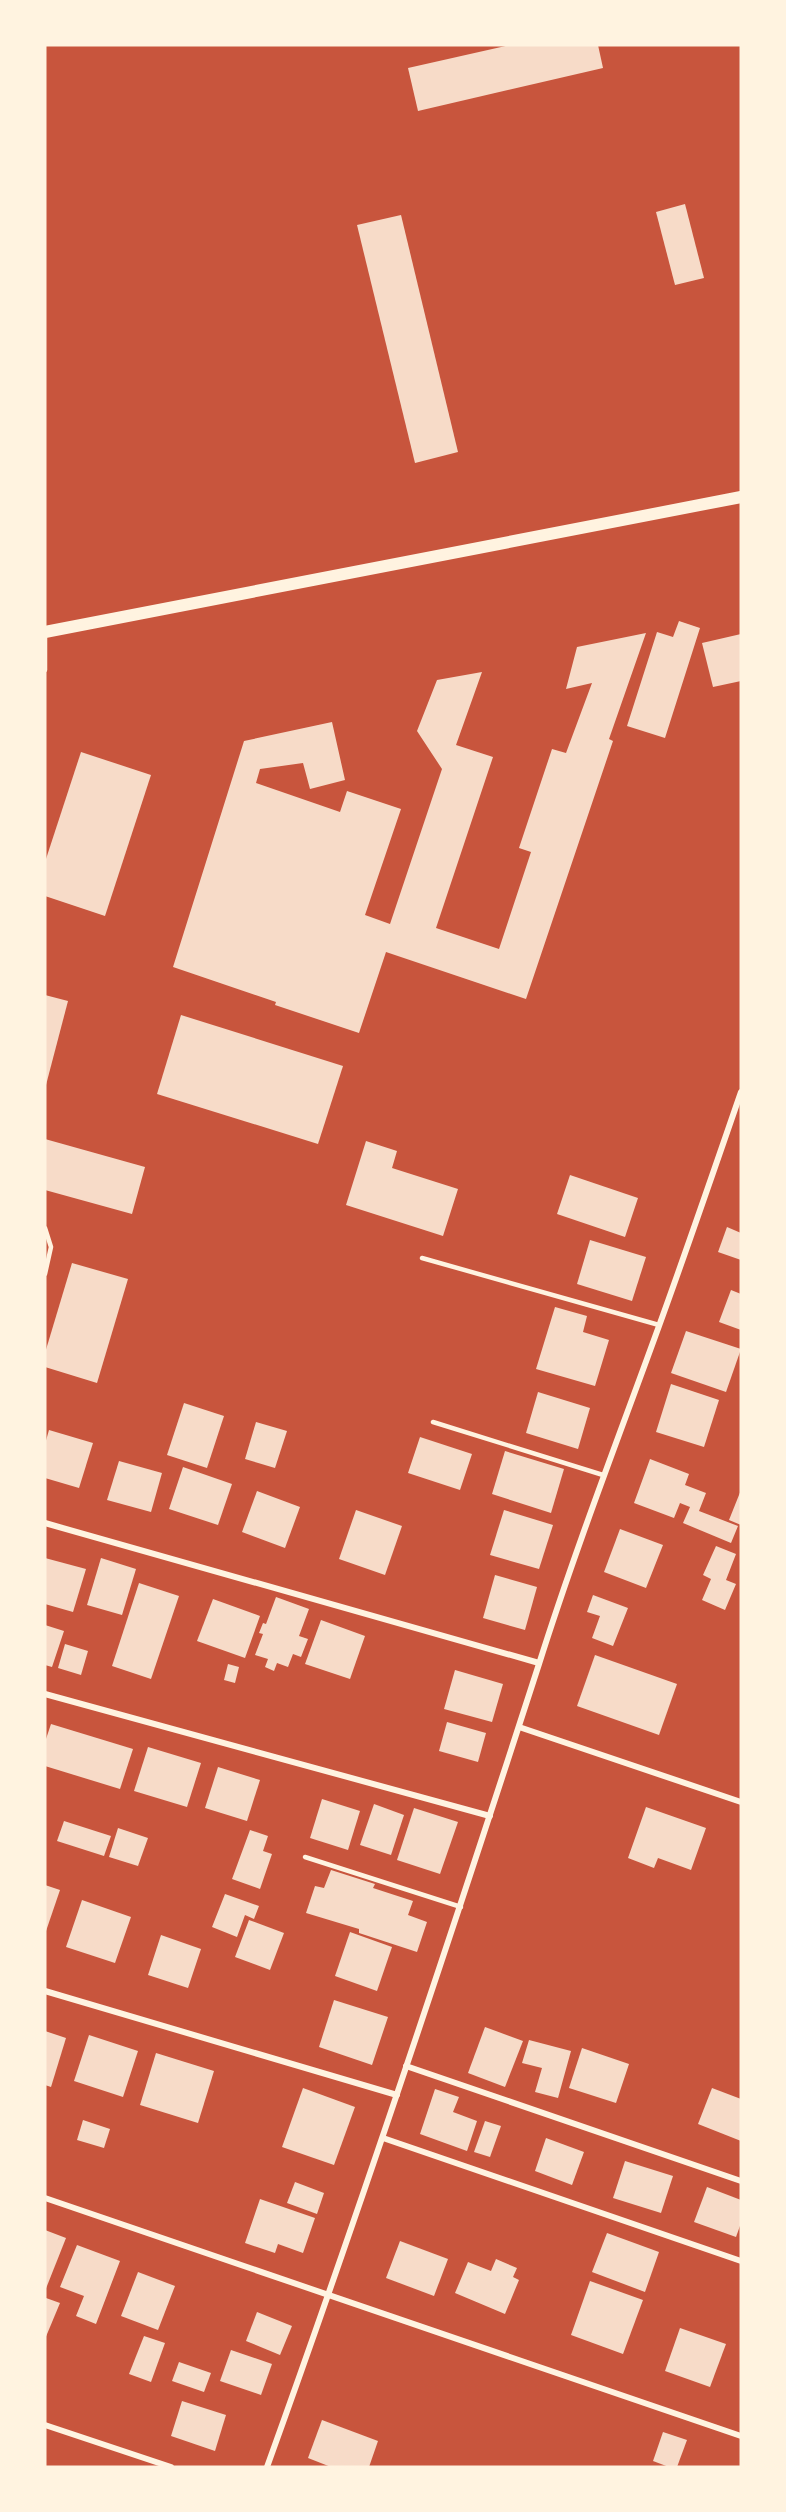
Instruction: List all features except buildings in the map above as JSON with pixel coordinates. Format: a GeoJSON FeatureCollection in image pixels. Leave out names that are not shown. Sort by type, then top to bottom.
{"type":"FeatureCollection","features":[{"type":"Feature","properties":{"kind":"main road"},"geometry":{"type":"LineString","coordinates":[[45,633],[741,498]]}},
{"type":"Feature","properties":{"kind":"street"},"geometry":{"type":"LineString","coordinates":[[267,2467],[383,2138],[603,1475],[659,1325],[741,1092]]}},
{"type":"Feature","properties":{"kind":"street"},"geometry":{"type":"LineString","coordinates":[[45,1522],[539,1663]]}},
{"type":"Feature","properties":{"kind":"street"},"geometry":{"type":"LineString","coordinates":[[45,1694],[490,1816]]}},
{"type":"Feature","properties":{"kind":"street"},"geometry":{"type":"LineString","coordinates":[[519,1727],[741,1802]]}},
{"type":"Feature","properties":{"kind":"street"},"geometry":{"type":"LineString","coordinates":[[45,1991],[397,2095]]}},
{"type":"Feature","properties":{"kind":"street"},"geometry":{"type":"LineString","coordinates":[[406,2066],[741,2181]]}},
{"type":"Feature","properties":{"kind":"street"},"geometry":{"type":"LineString","coordinates":[[383,2138],[741,2261]]}},
{"type":"Feature","properties":{"kind":"street"},"geometry":{"type":"LineString","coordinates":[[45,2198],[741,2436]]}},
{"type":"Feature","properties":{"kind":"street"},"geometry":{"type":"LineString","coordinates":[[45,2425],[171,2467]]}},
{"type":"Feature","properties":{"kind":"lane"},"geometry":{"type":"LineString","coordinates":[[45,633],[45,670]]}},
{"type":"Feature","properties":{"kind":"lane"},"geometry":{"type":"LineString","coordinates":[[45,1228],[51,1246],[45,1274]]}},
{"type":"Feature","properties":{"kind":"lane"},"geometry":{"type":"LineString","coordinates":[[422,1258],[659,1325]]}},
{"type":"Feature","properties":{"kind":"lane"},"geometry":{"type":"LineString","coordinates":[[433,1422],[603,1475]]}},
{"type":"Feature","properties":{"kind":"lane"},"geometry":{"type":"LineString","coordinates":[[305,1857],[461,1907]]}}]}
